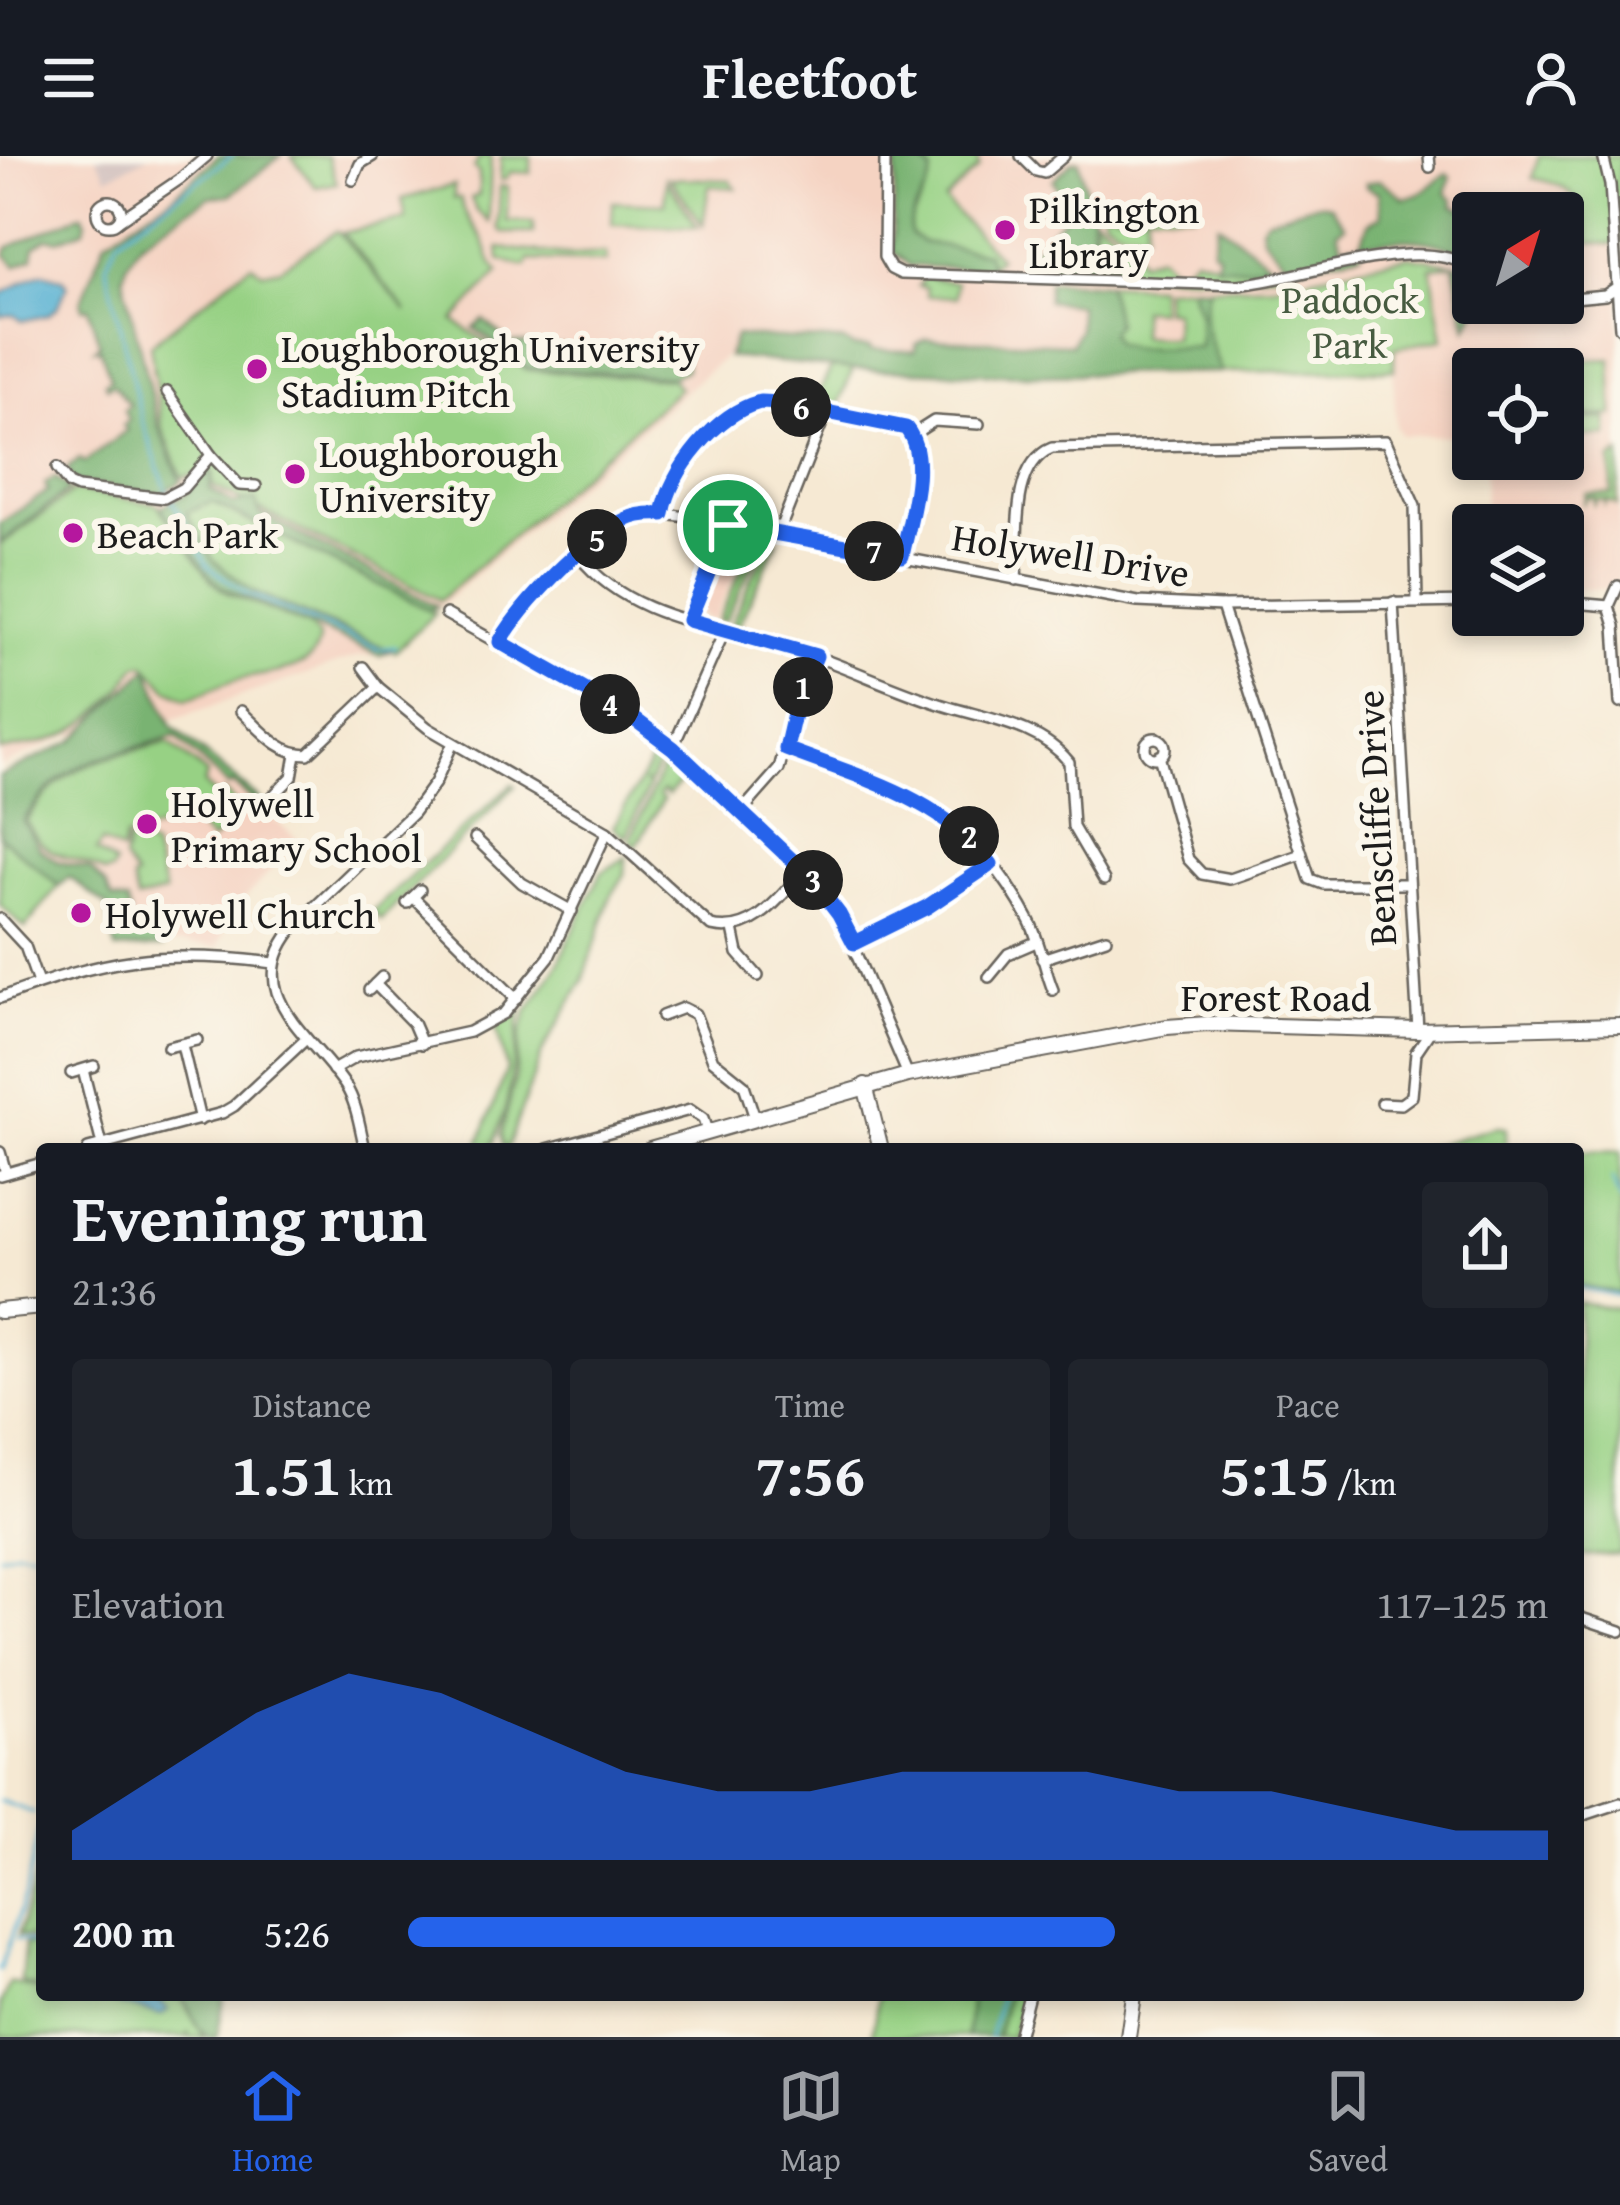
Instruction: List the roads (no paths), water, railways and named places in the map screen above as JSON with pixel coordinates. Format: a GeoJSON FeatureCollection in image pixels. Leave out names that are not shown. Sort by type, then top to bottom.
{"type":"FeatureCollection","features":[{"type":"Feature","properties":{"kind":"street"},"geometry":{"type":"LineString","coordinates":[[142,204],[104,202],[97,214],[103,223],[118,220],[142,204],[207,156]]}},
{"type":"Feature","properties":{"kind":"street"},"geometry":{"type":"LineString","coordinates":[[885,156],[884,257],[891,269],[902,274],[1238,285],[1283,280],[1403,253],[1452,258]]}},
{"type":"Feature","properties":{"kind":"street"},"geometry":{"type":"LineString","coordinates":[[1021,156],[1036,171],[1044,172],[1064,156]]}},
{"type":"Feature","properties":{"kind":"street"},"geometry":{"type":"LineString","coordinates":[[1603,156],[1610,185],[1620,328]]}},
{"type":"Feature","properties":{"kind":"street"},"geometry":{"type":"LineString","coordinates":[[353,180],[368,158]]}},
{"type":"Feature","properties":{"kind":"street"},"geometry":{"type":"LineString","coordinates":[[115,203],[121,213],[118,220]]}},
{"type":"Feature","properties":{"kind":"street"},"geometry":{"type":"LineString","coordinates":[[1584,297],[1605,295],[1619,286]]}},
{"type":"Feature","properties":{"kind":"street"},"geometry":{"type":"LineString","coordinates":[[167,392],[211,455],[239,485],[256,486]]}},
{"type":"Feature","properties":{"kind":"street"},"geometry":{"type":"LineString","coordinates":[[663,514],[682,465],[742,409],[774,402],[900,424],[916,442],[915,486],[902,556]]}},
{"type":"Feature","properties":{"kind":"street"},"geometry":{"type":"LineString","coordinates":[[778,534],[826,413]]}},
{"type":"Feature","properties":{"kind":"street"},"geometry":{"type":"LineString","coordinates":[[912,435],[934,421],[979,424]]}},
{"type":"Feature","properties":{"kind":"street"},"geometry":{"type":"LineString","coordinates":[[1016,580],[1025,471],[1036,456],[1052,448],[1385,440],[1415,506],[1417,602]]}},
{"type":"Feature","properties":{"kind":"street"},"geometry":{"type":"LineString","coordinates":[[57,468],[78,488],[170,495],[211,455]]}},
{"type":"Feature","properties":{"kind":"street","name":"Holywell Drive"},"geometry":{"type":"LineString","coordinates":[[500,642],[521,613],[578,555],[620,522],[648,513],[1138,602],[1222,606],[1452,602]]}},
{"type":"Feature","properties":{"kind":"street"},"geometry":{"type":"LineString","coordinates":[[689,620],[728,525]]}},
{"type":"Feature","properties":{"kind":"street"},"geometry":{"type":"LineString","coordinates":[[578,555],[616,593],[689,620],[816,656],[916,697],[1025,730],[1045,742],[1069,762],[1073,827],[1104,880]]}},
{"type":"Feature","properties":{"kind":"street"},"geometry":{"type":"LineString","coordinates":[[1618,586],[1609,605],[1615,626],[1620,704]]}},
{"type":"Feature","properties":{"kind":"street","name":"Benscliffe Drive"},"geometry":{"type":"LineString","coordinates":[[1393,602],[1408,884],[1424,1030]]}},
{"type":"Feature","properties":{"kind":"street"},"geometry":{"type":"LineString","coordinates":[[1584,603],[1609,605]]}},
{"type":"Feature","properties":{"kind":"street"},"geometry":{"type":"LineString","coordinates":[[1222,606],[1299,856],[1310,878],[1316,882],[1408,884]]}},
{"type":"Feature","properties":{"kind":"street"},"geometry":{"type":"LineString","coordinates":[[446,614],[629,715],[673,748],[803,871],[831,902],[854,943],[908,1075]]}},
{"type":"Feature","properties":{"kind":"street"},"geometry":{"type":"LineString","coordinates":[[673,748],[725,630]]}},
{"type":"Feature","properties":{"kind":"street"},"geometry":{"type":"LineString","coordinates":[[741,812],[774,777],[816,656]]}},
{"type":"Feature","properties":{"kind":"street"},"geometry":{"type":"LineString","coordinates":[[363,667],[378,687],[428,728],[607,832],[704,922],[733,929],[758,916],[803,871]]}},
{"type":"Feature","properties":{"kind":"street"},"geometry":{"type":"LineString","coordinates":[[243,716],[276,744],[308,754],[378,687]]}},
{"type":"Feature","properties":{"kind":"street"},"geometry":{"type":"LineString","coordinates":[[1045,742],[1053,731]]}},
{"type":"Feature","properties":{"kind":"street"},"geometry":{"type":"LineString","coordinates":[[363,1143],[350,1096],[305,1040],[280,999],[274,963],[288,934],[413,814],[435,783],[453,743]]}},
{"type":"Feature","properties":{"kind":"street"},"geometry":{"type":"LineString","coordinates":[[786,749],[914,798],[963,830],[1029,920],[1042,959],[1041,977],[1053,990]]}},
{"type":"Feature","properties":{"kind":"street"},"geometry":{"type":"LineString","coordinates":[[271,798],[292,777],[296,754]]}},
{"type":"Feature","properties":{"kind":"street"},"geometry":{"type":"LineString","coordinates":[[1159,756],[1188,859],[1202,874],[1230,879],[1299,856]]}},
{"type":"Feature","properties":{"kind":"street"},"geometry":{"type":"LineString","coordinates":[[332,1070],[356,1058],[488,1025],[542,969],[607,832]]}},
{"type":"Feature","properties":{"kind":"street"},"geometry":{"type":"LineString","coordinates":[[475,838],[523,884],[572,910]]}},
{"type":"Feature","properties":{"kind":"street"},"geometry":{"type":"LineString","coordinates":[[1097,867],[1109,860]]}},
{"type":"Feature","properties":{"kind":"street"},"geometry":{"type":"LineString","coordinates":[[854,943],[927,907],[991,864]]}},
{"type":"Feature","properties":{"kind":"street"},"geometry":{"type":"LineString","coordinates":[[413,897],[516,999]]}},
{"type":"Feature","properties":{"kind":"street"},"geometry":{"type":"LineString","coordinates":[[0,919],[25,946],[38,983]]}},
{"type":"Feature","properties":{"kind":"street"},"geometry":{"type":"LineString","coordinates":[[733,929],[738,953],[754,968]]}},
{"type":"Feature","properties":{"kind":"street"},"geometry":{"type":"LineString","coordinates":[[1042,959],[1106,938]]}},
{"type":"Feature","properties":{"kind":"street"},"geometry":{"type":"LineString","coordinates":[[988,977],[1008,954],[1036,942]]}},
{"type":"Feature","properties":{"kind":"street"},"geometry":{"type":"LineString","coordinates":[[0,998],[126,959],[189,955],[274,963]]}},
{"type":"Feature","properties":{"kind":"street"},"geometry":{"type":"LineString","coordinates":[[375,984],[412,1023],[422,1044]]}},
{"type":"Feature","properties":{"kind":"street"},"geometry":{"type":"LineString","coordinates":[[662,1016],[683,1008],[695,1014],[713,1060],[744,1085],[755,1118]]}},
{"type":"Feature","properties":{"kind":"street","name":"Forest Road"},"geometry":{"type":"LineString","coordinates":[[673,1143],[865,1085],[1167,1027],[1424,1030],[1620,1025]]}},
{"type":"Feature","properties":{"kind":"street"},"geometry":{"type":"LineString","coordinates":[[1382,1103],[1401,1105],[1412,1096],[1416,1052],[1424,1030]]}},
{"type":"Feature","properties":{"kind":"street"},"geometry":{"type":"LineString","coordinates":[[168,1047],[197,1040]]}},
{"type":"Feature","properties":{"kind":"street"},"geometry":{"type":"LineString","coordinates":[[110,1143],[200,1120],[234,1106],[305,1040]]}},
{"type":"Feature","properties":{"kind":"street"},"geometry":{"type":"LineString","coordinates":[[182,1045],[200,1120]]}},
{"type":"Feature","properties":{"kind":"street"},"geometry":{"type":"LineString","coordinates":[[70,1072],[88,1068],[102,1143]]}},
{"type":"Feature","properties":{"kind":"street"},"geometry":{"type":"LineString","coordinates":[[865,1085],[880,1143]]}},
{"type":"Feature","properties":{"kind":"street"},"geometry":{"type":"LineString","coordinates":[[569,1143],[690,1109],[703,1119],[708,1134]]}},
{"type":"Feature","properties":{"kind":"street"},"geometry":{"type":"LineString","coordinates":[[0,1152],[3,1174],[36,1165]]}},
{"type":"Feature","properties":{"kind":"street"},"geometry":{"type":"LineString","coordinates":[[0,1311],[36,1308]]}},
{"type":"Feature","properties":{"kind":"street"},"geometry":{"type":"LineString","coordinates":[[1584,1619],[1620,1630]]}},
{"type":"Feature","properties":{"kind":"street"},"geometry":{"type":"LineString","coordinates":[[1584,1815],[1620,1803]]}},
{"type":"Feature","properties":{"kind":"street"},"geometry":{"type":"LineString","coordinates":[[1018,2037],[1027,2001]]}},
{"type":"Feature","properties":{"kind":"street"},"geometry":{"type":"LineString","coordinates":[[1128,2037],[1133,2001]]}},
{"type":"Feature","properties":{"kind":"water"},"geometry":{"type":"Polygon","coordinates":[[[43,273],[62,278],[67,285],[57,308],[22,321],[14,315],[0,316],[0,294],[43,273]]]}},
{"type":"Feature","properties":{"kind":"water"},"geometry":{"type":"Polygon","coordinates":[[[105,2001],[158,2001],[168,2010],[161,2015],[105,2001]]]}},
{"type":"Feature","properties":{"kind":"waterway"},"geometry":{"type":"LineString","coordinates":[[232,156],[118,239],[106,265],[142,421],[166,489],[208,566],[247,594],[379,649],[395,647]]}},
{"type":"Feature","properties":{"kind":"waterway"},"geometry":{"type":"LineString","coordinates":[[1612,1179],[1620,1201]]}},
{"type":"Feature","properties":{"kind":"waterway"},"geometry":{"type":"LineString","coordinates":[[1584,1289],[1620,1296]]}},
{"type":"Feature","properties":{"kind":"waterway"},"geometry":{"type":"LineString","coordinates":[[0,1556],[36,1553]]}},
{"type":"Feature","properties":{"kind":"waterway"},"geometry":{"type":"LineString","coordinates":[[0,1801],[34,1813]]}},
{"type":"Feature","properties":{"kind":"waterway"},"geometry":{"type":"LineString","coordinates":[[0,1971],[36,1842]]}},
{"type":"Feature","properties":{"kind":"waterway"},"geometry":{"type":"LineString","coordinates":[[16,1939],[36,1944]]}},
{"type":"Feature","properties":{"kind":"waterway"},"geometry":{"type":"LineString","coordinates":[[990,2037],[999,2001]]}},
{"type":"Feature","properties":{"kind":"place","name":"Pilkington Library"},"geometry":{"type":"Point","coordinates":[1005,230]}},
{"type":"Feature","properties":{"kind":"place","name":"Loughborough University Stadium Pitch"},"geometry":{"type":"Point","coordinates":[257,369]}},
{"type":"Feature","properties":{"kind":"place","name":"Loughborough University"},"geometry":{"type":"Point","coordinates":[295,474]}},
{"type":"Feature","properties":{"kind":"place","name":"Beach Park"},"geometry":{"type":"Point","coordinates":[73,533]}},
{"type":"Feature","properties":{"kind":"place","name":"Holywell Primary School"},"geometry":{"type":"Point","coordinates":[147,824]}},
{"type":"Feature","properties":{"kind":"place","name":"Holywell Church"},"geometry":{"type":"Point","coordinates":[81,913]}},
{"type":"Feature","properties":{"kind":"park label","name":"Paddock Park"},"geometry":{"type":"Point","coordinates":[1350,320]}}]}
